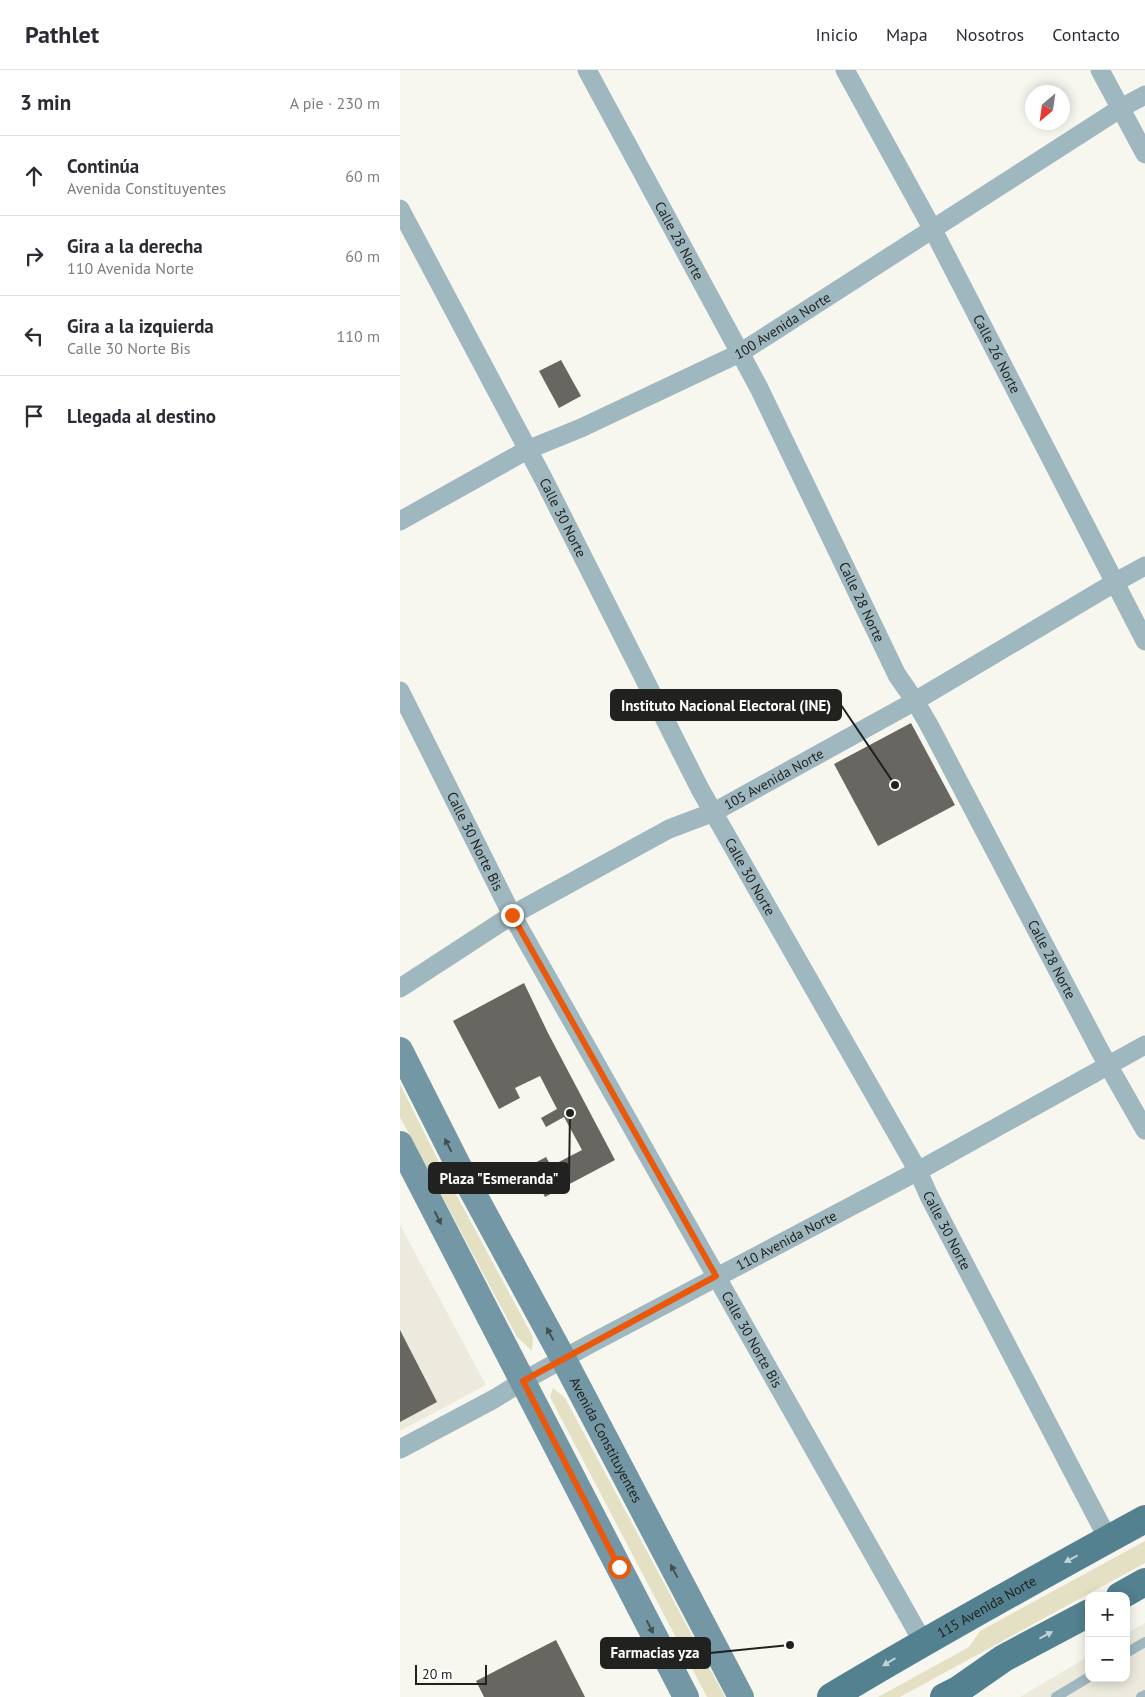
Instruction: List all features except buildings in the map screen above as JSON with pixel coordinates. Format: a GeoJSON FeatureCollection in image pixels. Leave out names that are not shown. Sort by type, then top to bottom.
{"type":"FeatureCollection","features":[{"type":"Feature","properties":{"kind":"main road","name":"Avenida Constituyentes"},"geometry":{"type":"LineString","coordinates":[[400,1050],[458,1165],[564,1360],[741,1697]]}},
{"type":"Feature","properties":{"kind":"main road"},"geometry":{"type":"LineString","coordinates":[[400,1144],[686,1697]]}},
{"type":"Feature","properties":{"kind":"main road","name":"115 Avenida Norte"},"geometry":{"type":"LineString","coordinates":[[831,1697],[923,1642],[1145,1519]]}},
{"type":"Feature","properties":{"kind":"main road"},"geometry":{"type":"LineString","coordinates":[[1127,1592],[1145,1582]]}},
{"type":"Feature","properties":{"kind":"main road"},"geometry":{"type":"LineString","coordinates":[[955,1695],[1004,1658],[1085,1615]]}},
{"type":"Feature","properties":{"kind":"street","name":"Calle 28 Norte"},"geometry":{"type":"LineString","coordinates":[[587,70],[759,388],[897,676],[915,701],[1145,1130]]}},
{"type":"Feature","properties":{"kind":"street","name":"Calle 26 Norte"},"geometry":{"type":"LineString","coordinates":[[845,70],[932,228],[1145,641]]}},
{"type":"Feature","properties":{"kind":"street"},"geometry":{"type":"LineString","coordinates":[[1100,70],[1145,154]]}},
{"type":"Feature","properties":{"kind":"street","name":"100 Avenida Norte"},"geometry":{"type":"LineString","coordinates":[[400,521],[527,450],[581,428],[740,353],[932,228],[1121,108],[1145,95]]}},
{"type":"Feature","properties":{"kind":"street","name":"Calle 30 Norte"},"geometry":{"type":"LineString","coordinates":[[400,209],[543,478],[700,790],[918,1171],[1108,1539]]}},
{"type":"Feature","properties":{"kind":"street","name":"105 Avenida Norte"},"geometry":{"type":"LineString","coordinates":[[400,988],[512,915],[669,829],[714,812],[915,701],[1145,566]]}},
{"type":"Feature","properties":{"kind":"street","name":"Calle 30 Norte Bis"},"geometry":{"type":"LineString","coordinates":[[400,690],[512,915],[923,1642]]}},
{"type":"Feature","properties":{"kind":"street","name":"110 Avenida Norte"},"geometry":{"type":"LineString","coordinates":[[400,1449],[716,1276],[918,1171],[1145,1044]]}},
{"type":"Feature","properties":{"kind":"lane"},"geometry":{"type":"LineString","coordinates":[[1130,1651],[1145,1642]]}},
{"type":"Feature","properties":{"kind":"lane"},"geometry":{"type":"LineString","coordinates":[[1056,1697],[1085,1679]]}},
{"type":"Feature","properties":{"kind":"lane"},"geometry":{"type":"LineString","coordinates":[[1141,1697],[1145,1695]]}},
{"type":"Feature","properties":{"kind":"shaded area"},"geometry":{"type":"Polygon","coordinates":[[[400,1084],[444,1172],[533,1337],[532,1351],[517,1337],[400,1117],[400,1084]]]}},
{"type":"Feature","properties":{"kind":"shaded area"},"geometry":{"type":"Polygon","coordinates":[[[400,1225],[486,1385],[400,1431],[400,1225]]]}},
{"type":"Feature","properties":{"kind":"shaded area"},"geometry":{"type":"Polygon","coordinates":[[[553,1388],[565,1398],[725,1697],[707,1697],[550,1397],[553,1388]]]}},
{"type":"Feature","properties":{"kind":"shaded area"},"geometry":{"type":"Polygon","coordinates":[[[1145,1541],[1145,1563],[1092,1592],[1085,1592],[1085,1596],[900,1697],[878,1697],[969,1647],[980,1631],[1145,1541]]]}},
{"type":"Feature","properties":{"kind":"shaded area"},"geometry":{"type":"Polygon","coordinates":[[[1145,1623],[1145,1697],[1020,1697],[1085,1658],[1085,1682],[1130,1682],[1130,1632],[1145,1623]]]}},
{"type":"Feature","properties":{"kind":"place","name":"Instituto Nacional Electoral (INE)"},"geometry":{"type":"Point","coordinates":[895,785]}},
{"type":"Feature","properties":{"kind":"place","name":"Plaza \"Esmeranda\""},"geometry":{"type":"Point","coordinates":[570,1113]}},
{"type":"Feature","properties":{"kind":"place","name":"Farmacias yza"},"geometry":{"type":"Point","coordinates":[790,1645]}},
{"type":"Feature","properties":{"kind":"route"},"geometry":{"type":"LineString","coordinates":[[512,915],[716,1276],[523,1381],[619,1567]]}}]}
